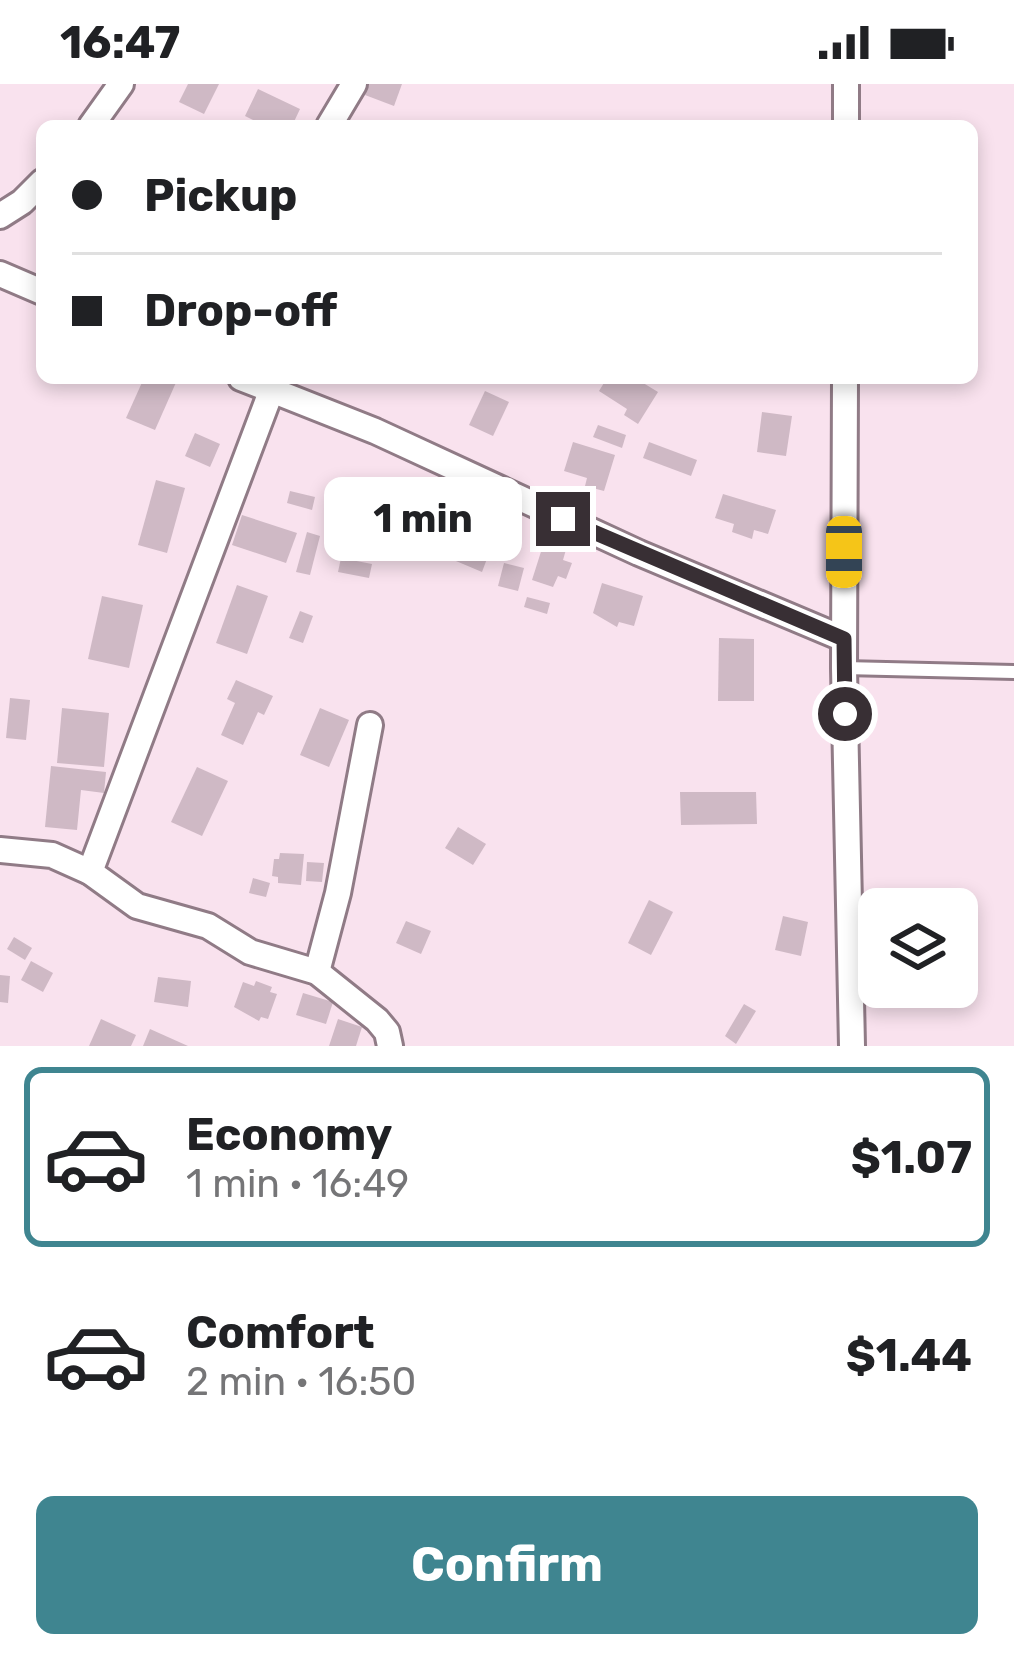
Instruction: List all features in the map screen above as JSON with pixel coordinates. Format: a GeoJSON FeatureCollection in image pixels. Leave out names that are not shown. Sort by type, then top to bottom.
{"type":"FeatureCollection","features":[{"type":"Feature","properties":{"kind":"street"},"geometry":{"type":"LineString","coordinates":[[95,120],[121,84]]}},
{"type":"Feature","properties":{"kind":"street"},"geometry":{"type":"LineString","coordinates":[[333,120],[354,84]]}},
{"type":"Feature","properties":{"kind":"street"},"geometry":{"type":"LineString","coordinates":[[846,84],[846,120]]}},
{"type":"Feature","properties":{"kind":"street"},"geometry":{"type":"LineString","coordinates":[[0,216],[36,188]]}},
{"type":"Feature","properties":{"kind":"street"},"geometry":{"type":"LineString","coordinates":[[0,274],[36,289]]}},
{"type":"Feature","properties":{"kind":"street"},"geometry":{"type":"LineString","coordinates":[[258,384],[376,431],[639,553],[844,639]]}},
{"type":"Feature","properties":{"kind":"street"},"geometry":{"type":"LineString","coordinates":[[845,384],[844,668],[853,1046]]}},
{"type":"Feature","properties":{"kind":"street"},"geometry":{"type":"LineString","coordinates":[[90,872],[272,389]]}},
{"type":"Feature","properties":{"kind":"street"},"geometry":{"type":"LineString","coordinates":[[317,972],[338,893],[370,725]]}},
{"type":"Feature","properties":{"kind":"street"},"geometry":{"type":"LineString","coordinates":[[0,850],[52,855],[90,872],[137,906],[208,926],[250,952],[317,972],[377,1020],[390,1046]]}},
{"type":"Feature","properties":{"kind":"lane"},"geometry":{"type":"LineString","coordinates":[[844,668],[1014,672]]}},
{"type":"Feature","properties":{"kind":"building"},"geometry":{"type":"Polygon","coordinates":[[[188,84],[219,84],[204,114],[179,102],[188,84]]]}},
{"type":"Feature","properties":{"kind":"building"},"geometry":{"type":"Polygon","coordinates":[[[369,84],[402,84],[394,106],[365,95],[369,84]]]}},
{"type":"Feature","properties":{"kind":"building"},"geometry":{"type":"Polygon","coordinates":[[[258,89],[300,109],[295,120],[245,116],[258,89]]]}},
{"type":"Feature","properties":{"kind":"building"},"geometry":{"type":"Polygon","coordinates":[[[141,384],[175,384],[155,430],[126,418],[141,384]]]}},
{"type":"Feature","properties":{"kind":"building"},"geometry":{"type":"Polygon","coordinates":[[[603,384],[645,384],[658,392],[638,424],[624,415],[627,409],[599,391],[603,384]]]}},
{"type":"Feature","properties":{"kind":"building"},"geometry":{"type":"Polygon","coordinates":[[[485,391],[509,402],[493,436],[469,425],[485,391]]]}},
{"type":"Feature","properties":{"kind":"building"},"geometry":{"type":"Polygon","coordinates":[[[762,412],[792,416],[786,456],[757,452],[762,412]]]}},
{"type":"Feature","properties":{"kind":"building"},"geometry":{"type":"Polygon","coordinates":[[[598,425],[626,435],[622,448],[593,437],[598,425]]]}},
{"type":"Feature","properties":{"kind":"building"},"geometry":{"type":"Polygon","coordinates":[[[195,433],[220,444],[210,467],[185,456],[195,433]]]}},
{"type":"Feature","properties":{"kind":"building"},"geometry":{"type":"Polygon","coordinates":[[[573,442],[615,455],[604,491],[585,486],[587,478],[564,471],[573,442]]]}},
{"type":"Feature","properties":{"kind":"building"},"geometry":{"type":"Polygon","coordinates":[[[649,442],[697,460],[691,476],[643,458],[649,442]]]}},
{"type":"Feature","properties":{"kind":"building"},"geometry":{"type":"Polygon","coordinates":[[[156,480],[185,488],[167,553],[138,545],[156,480]]]}},
{"type":"Feature","properties":{"kind":"building"},"geometry":{"type":"Polygon","coordinates":[[[363,484],[395,492],[392,509],[417,515],[410,543],[377,534],[375,541],[350,535],[363,484]]]}},
{"type":"Feature","properties":{"kind":"building"},"geometry":{"type":"Polygon","coordinates":[[[290,491],[315,497],[312,510],[287,503],[290,491]]]}},
{"type":"Feature","properties":{"kind":"building"},"geometry":{"type":"Polygon","coordinates":[[[723,494],[776,510],[768,534],[754,530],[752,539],[732,532],[734,524],[715,518],[723,494]]]}},
{"type":"Feature","properties":{"kind":"building"},"geometry":{"type":"Polygon","coordinates":[[[242,515],[297,533],[286,563],[232,545],[242,515]]]}},
{"type":"Feature","properties":{"kind":"building"},"geometry":{"type":"Polygon","coordinates":[[[307,532],[320,536],[310,575],[296,572],[307,532]]]}},
{"type":"Feature","properties":{"kind":"building"},"geometry":{"type":"Polygon","coordinates":[[[433,533],[488,556],[482,572],[437,553],[439,548],[428,544],[433,533]]]}},
{"type":"Feature","properties":{"kind":"building"},"geometry":{"type":"Polygon","coordinates":[[[545,539],[567,546],[563,560],[572,563],[566,579],[558,576],[553,587],[532,580],[545,539]]]}},
{"type":"Feature","properties":{"kind":"building"},"geometry":{"type":"Polygon","coordinates":[[[341,558],[372,564],[369,578],[338,572],[341,558]]]}},
{"type":"Feature","properties":{"kind":"building"},"geometry":{"type":"Polygon","coordinates":[[[504,563],[524,568],[518,591],[498,586],[504,563]]]}},
{"type":"Feature","properties":{"kind":"building"},"geometry":{"type":"Polygon","coordinates":[[[602,583],[643,596],[634,626],[619,622],[617,627],[593,613],[602,583]]]}},
{"type":"Feature","properties":{"kind":"building"},"geometry":{"type":"Polygon","coordinates":[[[237,585],[268,596],[247,654],[216,643],[237,585]]]}},
{"type":"Feature","properties":{"kind":"building"},"geometry":{"type":"Polygon","coordinates":[[[102,596],[143,605],[129,668],[88,659],[102,596]]]}},
{"type":"Feature","properties":{"kind":"building"},"geometry":{"type":"Polygon","coordinates":[[[527,597],[550,603],[547,614],[524,607],[527,597]]]}},
{"type":"Feature","properties":{"kind":"building"},"geometry":{"type":"Polygon","coordinates":[[[300,611],[313,616],[303,643],[289,638],[300,611]]]}},
{"type":"Feature","properties":{"kind":"building"},"geometry":{"type":"Polygon","coordinates":[[[719,638],[754,639],[754,701],[718,701],[719,638]]]}},
{"type":"Feature","properties":{"kind":"building"},"geometry":{"type":"Polygon","coordinates":[[[236,680],[273,696],[264,715],[258,712],[243,745],[221,735],[235,703],[227,699],[236,680]]]}},
{"type":"Feature","properties":{"kind":"building"},"geometry":{"type":"Polygon","coordinates":[[[10,698],[30,700],[26,740],[6,738],[10,698]]]}},
{"type":"Feature","properties":{"kind":"building"},"geometry":{"type":"Polygon","coordinates":[[[62,708],[109,713],[104,767],[57,763],[62,708]]]}},
{"type":"Feature","properties":{"kind":"building"},"geometry":{"type":"Polygon","coordinates":[[[320,708],[349,720],[329,767],[300,755],[320,708]]]}},
{"type":"Feature","properties":{"kind":"building"},"geometry":{"type":"Polygon","coordinates":[[[51,766],[106,772],[104,793],[81,790],[77,830],[45,827],[51,766]]]}},
{"type":"Feature","properties":{"kind":"building"},"geometry":{"type":"Polygon","coordinates":[[[197,767],[228,781],[202,836],[171,822],[197,767]]]}},
{"type":"Feature","properties":{"kind":"building"},"geometry":{"type":"Polygon","coordinates":[[[680,792],[756,792],[757,824],[681,825],[680,792]]]}},
{"type":"Feature","properties":{"kind":"building"},"geometry":{"type":"Polygon","coordinates":[[[458,827],[486,844],[473,865],[445,848],[458,827]]]}},
{"type":"Feature","properties":{"kind":"building"},"geometry":{"type":"Polygon","coordinates":[[[280,853],[304,854],[301,885],[278,883],[278,877],[272,876],[274,859],[280,853]]]}},
{"type":"Feature","properties":{"kind":"building"},"geometry":{"type":"Polygon","coordinates":[[[307,862],[324,863],[322,882],[306,881],[307,862]]]}},
{"type":"Feature","properties":{"kind":"building"},"geometry":{"type":"Polygon","coordinates":[[[253,878],[270,883],[266,897],[249,893],[253,878]]]}},
{"type":"Feature","properties":{"kind":"building"},"geometry":{"type":"Polygon","coordinates":[[[649,900],[673,912],[651,955],[628,943],[649,900]]]}},
{"type":"Feature","properties":{"kind":"building"},"geometry":{"type":"Polygon","coordinates":[[[783,916],[808,922],[801,956],[775,950],[783,916]]]}},
{"type":"Feature","properties":{"kind":"building"},"geometry":{"type":"Polygon","coordinates":[[[406,921],[431,931],[421,954],[396,943],[406,921]]]}},
{"type":"Feature","properties":{"kind":"building"},"geometry":{"type":"Polygon","coordinates":[[[14,937],[32,948],[25,960],[7,949],[14,937]]]}},
{"type":"Feature","properties":{"kind":"building"},"geometry":{"type":"Polygon","coordinates":[[[31,961],[53,973],[43,992],[21,980],[31,961]]]}},
{"type":"Feature","properties":{"kind":"building"},"geometry":{"type":"Polygon","coordinates":[[[0,975],[10,976],[8,1003],[0,1002],[0,975]]]}},
{"type":"Feature","properties":{"kind":"building"},"geometry":{"type":"Polygon","coordinates":[[[158,977],[191,981],[188,1007],[154,1002],[158,977]]]}},
{"type":"Feature","properties":{"kind":"building"},"geometry":{"type":"Polygon","coordinates":[[[256,981],[277,994],[268,1019],[259,1021],[234,1007],[243,982],[254,986],[256,981]]]}},
{"type":"Feature","properties":{"kind":"building"},"geometry":{"type":"Polygon","coordinates":[[[303,993],[333,1002],[326,1024],[296,1015],[303,993]]]}},
{"type":"Feature","properties":{"kind":"building"},"geometry":{"type":"Polygon","coordinates":[[[744,1004],[756,1011],[736,1044],[725,1036],[744,1004]]]}},
{"type":"Feature","properties":{"kind":"building"},"geometry":{"type":"Polygon","coordinates":[[[101,1019],[136,1035],[131,1046],[89,1046],[101,1019]]]}},
{"type":"Feature","properties":{"kind":"building"},"geometry":{"type":"Polygon","coordinates":[[[338,1019],[362,1027],[356,1046],[329,1046],[338,1019]]]}},
{"type":"Feature","properties":{"kind":"building"},"geometry":{"type":"Polygon","coordinates":[[[150,1029],[188,1046],[143,1046],[150,1029]]]}},
{"type":"Feature","properties":{"kind":"route"},"geometry":{"type":"LineString","coordinates":[[563,519],[844,639],[845,714]]}}]}
